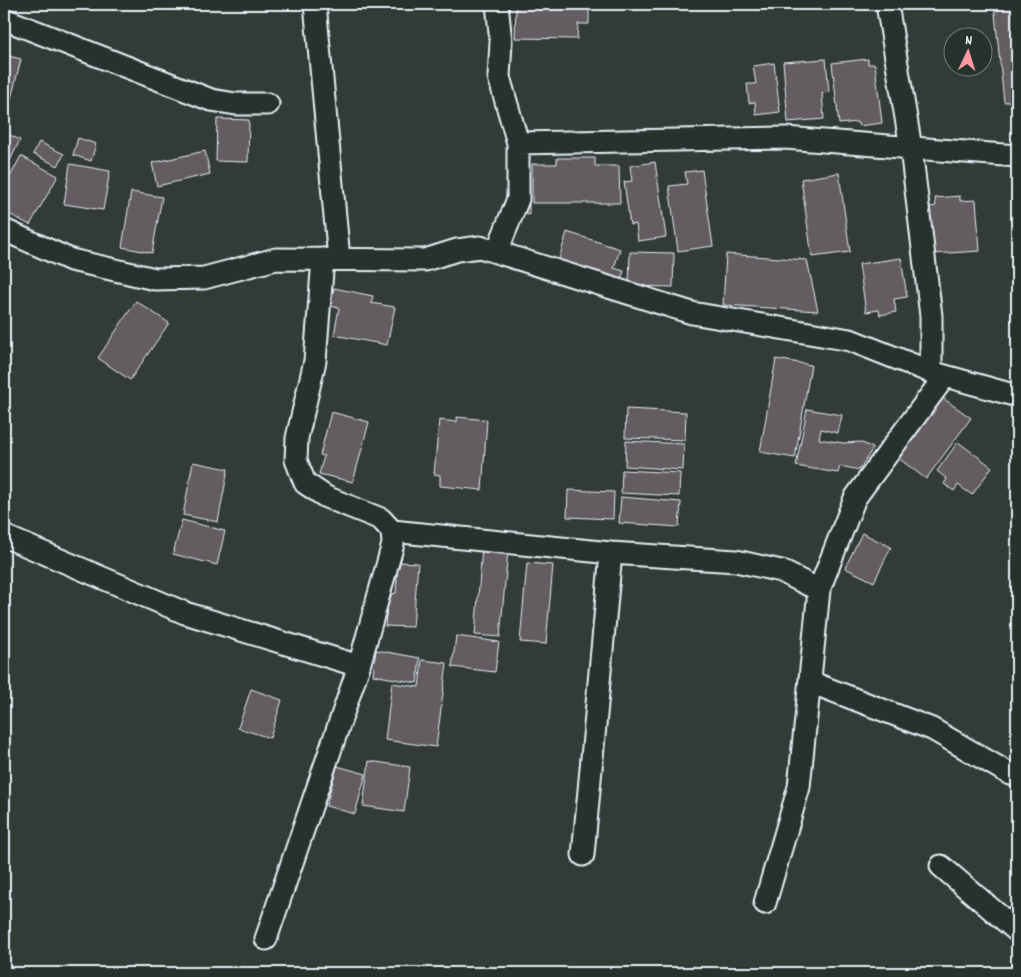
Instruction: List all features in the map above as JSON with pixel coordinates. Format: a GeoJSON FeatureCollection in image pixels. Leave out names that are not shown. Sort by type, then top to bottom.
{"type":"FeatureCollection","features":[{"type":"Feature","properties":{"kind":"street"},"geometry":{"type":"LineString","coordinates":[[266,939],[359,666],[393,544],[392,531],[382,520],[326,497],[305,483],[296,460],[297,438],[315,361],[331,259],[316,4]]}},
{"type":"Feature","properties":{"kind":"street"},"geometry":{"type":"LineString","coordinates":[[497,4],[501,42],[499,77],[518,143],[518,199],[497,251]]}},
{"type":"Feature","properties":{"kind":"street"},"geometry":{"type":"LineString","coordinates":[[765,903],[799,787],[820,590],[855,498],[938,374],[911,148],[887,4]]}},
{"type":"Feature","properties":{"kind":"street"},"geometry":{"type":"LineString","coordinates":[[4,18],[211,100],[244,105],[268,104]]}},
{"type":"Feature","properties":{"kind":"street"},"geometry":{"type":"LineString","coordinates":[[518,143],[785,138],[1017,156]]}},
{"type":"Feature","properties":{"kind":"street"},"geometry":{"type":"LineString","coordinates":[[4,230],[71,260],[155,279],[204,278],[276,259],[425,260],[464,249],[480,247],[692,312],[850,340],[938,374],[1017,396]]}},
{"type":"Feature","properties":{"kind":"street"},"geometry":{"type":"LineString","coordinates":[[392,531],[611,552],[736,561],[781,571],[820,590]]}},
{"type":"Feature","properties":{"kind":"street"},"geometry":{"type":"LineString","coordinates":[[4,536],[185,613],[359,666]]}},
{"type":"Feature","properties":{"kind":"street"},"geometry":{"type":"LineString","coordinates":[[583,855],[611,552]]}},
{"type":"Feature","properties":{"kind":"street"},"geometry":{"type":"LineString","coordinates":[[810,682],[932,728],[1010,774]]}},
{"type":"Feature","properties":{"kind":"street"},"geometry":{"type":"LineString","coordinates":[[941,866],[1017,931]]}},
{"type":"Feature","properties":{"kind":"building"},"geometry":{"type":"Polygon","coordinates":[[[516,4],[589,4],[589,24],[578,24],[577,39],[515,38],[516,4]]]}},
{"type":"Feature","properties":{"kind":"building"},"geometry":{"type":"Polygon","coordinates":[[[994,4],[1017,4],[1017,101],[1004,102],[994,4]]]}},
{"type":"Feature","properties":{"kind":"building"},"geometry":{"type":"Polygon","coordinates":[[[4,55],[21,59],[7,115],[4,114],[4,55]]]}},
{"type":"Feature","properties":{"kind":"building"},"geometry":{"type":"Polygon","coordinates":[[[826,59],[829,92],[822,93],[824,119],[788,122],[783,62],[826,59]]]}},
{"type":"Feature","properties":{"kind":"building"},"geometry":{"type":"Polygon","coordinates":[[[868,59],[868,64],[875,64],[882,123],[859,126],[857,122],[839,124],[832,63],[868,59]]]}},
{"type":"Feature","properties":{"kind":"building"},"geometry":{"type":"Polygon","coordinates":[[[774,63],[780,112],[756,115],[755,102],[749,103],[747,84],[756,84],[753,66],[774,63]]]}},
{"type":"Feature","properties":{"kind":"building"},"geometry":{"type":"Polygon","coordinates":[[[217,119],[249,120],[248,162],[216,161],[217,119]]]}},
{"type":"Feature","properties":{"kind":"building"},"geometry":{"type":"Polygon","coordinates":[[[4,132],[20,140],[4,173],[4,132]]]}},
{"type":"Feature","properties":{"kind":"building"},"geometry":{"type":"Polygon","coordinates":[[[78,138],[96,144],[91,161],[73,155],[78,138]]]}},
{"type":"Feature","properties":{"kind":"building"},"geometry":{"type":"Polygon","coordinates":[[[39,142],[64,154],[58,166],[33,154],[39,142]]]}},
{"type":"Feature","properties":{"kind":"building"},"geometry":{"type":"Polygon","coordinates":[[[205,151],[210,174],[157,186],[152,163],[205,151]]]}},
{"type":"Feature","properties":{"kind":"building"},"geometry":{"type":"Polygon","coordinates":[[[21,156],[58,176],[30,225],[4,211],[4,188],[21,156]]]}},
{"type":"Feature","properties":{"kind":"building"},"geometry":{"type":"Polygon","coordinates":[[[557,158],[595,158],[595,166],[619,166],[620,203],[532,203],[532,164],[557,164],[557,158]]]}},
{"type":"Feature","properties":{"kind":"building"},"geometry":{"type":"Polygon","coordinates":[[[655,162],[666,237],[638,241],[636,224],[630,225],[624,182],[632,181],[630,166],[655,162]]]}},
{"type":"Feature","properties":{"kind":"building"},"geometry":{"type":"Polygon","coordinates":[[[70,164],[110,171],[103,210],[64,204],[70,164]]]}},
{"type":"Feature","properties":{"kind":"building"},"geometry":{"type":"Polygon","coordinates":[[[702,170],[713,246],[678,251],[669,186],[687,184],[685,172],[702,170]]]}},
{"type":"Feature","properties":{"kind":"building"},"geometry":{"type":"Polygon","coordinates":[[[839,173],[850,252],[812,257],[801,179],[839,173]]]}},
{"type":"Feature","properties":{"kind":"building"},"geometry":{"type":"Polygon","coordinates":[[[131,192],[162,197],[152,253],[122,247],[131,192]]]}},
{"type":"Feature","properties":{"kind":"building"},"geometry":{"type":"Polygon","coordinates":[[[960,196],[960,201],[976,200],[980,251],[933,254],[930,207],[936,206],[935,198],[960,196]]]}},
{"type":"Feature","properties":{"kind":"building"},"geometry":{"type":"Polygon","coordinates":[[[523,198],[529,198],[529,215],[522,214],[523,198]]]}},
{"type":"Feature","properties":{"kind":"building"},"geometry":{"type":"Polygon","coordinates":[[[567,232],[620,249],[614,268],[624,271],[619,285],[557,266],[567,232]]]}},
{"type":"Feature","properties":{"kind":"building"},"geometry":{"type":"Polygon","coordinates":[[[630,252],[674,253],[673,287],[629,286],[630,252]]]}},
{"type":"Feature","properties":{"kind":"building"},"geometry":{"type":"Polygon","coordinates":[[[726,254],[807,260],[818,311],[723,305],[726,254]]]}},
{"type":"Feature","properties":{"kind":"building"},"geometry":{"type":"Polygon","coordinates":[[[901,258],[907,297],[894,299],[896,312],[880,315],[879,310],[866,312],[859,264],[901,258]]]}},
{"type":"Feature","properties":{"kind":"building"},"geometry":{"type":"Polygon","coordinates":[[[334,288],[373,296],[371,303],[395,307],[387,345],[334,335],[339,308],[330,306],[334,288]]]}},
{"type":"Feature","properties":{"kind":"building"},"geometry":{"type":"Polygon","coordinates":[[[136,301],[169,323],[130,380],[98,358],[136,301]]]}},
{"type":"Feature","properties":{"kind":"building"},"geometry":{"type":"Polygon","coordinates":[[[776,359],[811,365],[795,458],[760,452],[776,359]]]}},
{"type":"Feature","properties":{"kind":"building"},"geometry":{"type":"Polygon","coordinates":[[[940,396],[971,418],[926,479],[893,454],[940,396]]]}},
{"type":"Feature","properties":{"kind":"building"},"geometry":{"type":"Polygon","coordinates":[[[626,409],[686,412],[685,440],[625,438],[626,409]]]}},
{"type":"Feature","properties":{"kind":"building"},"geometry":{"type":"Polygon","coordinates":[[[807,409],[842,415],[838,433],[821,429],[819,439],[843,443],[860,442],[873,448],[859,470],[840,466],[838,473],[796,466],[807,409]]]}},
{"type":"Feature","properties":{"kind":"building"},"geometry":{"type":"Polygon","coordinates":[[[331,412],[369,422],[353,482],[319,474],[324,456],[320,455],[331,412]]]}},
{"type":"Feature","properties":{"kind":"building"},"geometry":{"type":"Polygon","coordinates":[[[457,417],[487,420],[482,490],[440,486],[440,475],[434,474],[439,420],[457,422],[457,417]]]}},
{"type":"Feature","properties":{"kind":"building"},"geometry":{"type":"Polygon","coordinates":[[[626,441],[684,444],[683,470],[625,466],[626,441]]]}},
{"type":"Feature","properties":{"kind":"building"},"geometry":{"type":"Polygon","coordinates":[[[958,442],[992,467],[972,495],[958,485],[954,491],[944,484],[947,479],[937,471],[958,442]]]}},
{"type":"Feature","properties":{"kind":"building"},"geometry":{"type":"Polygon","coordinates":[[[193,462],[228,469],[218,522],[183,515],[193,462]]]}},
{"type":"Feature","properties":{"kind":"building"},"geometry":{"type":"Polygon","coordinates":[[[622,470],[680,473],[679,496],[621,493],[622,470]]]}},
{"type":"Feature","properties":{"kind":"building"},"geometry":{"type":"Polygon","coordinates":[[[568,490],[614,492],[613,519],[567,517],[568,490]]]}},
{"type":"Feature","properties":{"kind":"building"},"geometry":{"type":"Polygon","coordinates":[[[621,497],[681,502],[679,527],[619,523],[621,497]]]}},
{"type":"Feature","properties":{"kind":"building"},"geometry":{"type":"Polygon","coordinates":[[[182,520],[225,531],[217,565],[173,554],[182,520]]]}},
{"type":"Feature","properties":{"kind":"building"},"geometry":{"type":"Polygon","coordinates":[[[862,533],[891,547],[874,582],[845,568],[862,533]]]}},
{"type":"Feature","properties":{"kind":"building"},"geometry":{"type":"Polygon","coordinates":[[[482,548],[508,550],[500,637],[475,635],[482,548]]]}},
{"type":"Feature","properties":{"kind":"building"},"geometry":{"type":"Polygon","coordinates":[[[398,562],[418,563],[413,627],[385,626],[388,595],[396,593],[398,562]]]}},
{"type":"Feature","properties":{"kind":"building"},"geometry":{"type":"Polygon","coordinates":[[[527,563],[553,565],[546,644],[520,642],[527,563]]]}},
{"type":"Feature","properties":{"kind":"building"},"geometry":{"type":"Polygon","coordinates":[[[456,636],[499,642],[495,672],[452,667],[456,636]]]}},
{"type":"Feature","properties":{"kind":"building"},"geometry":{"type":"Polygon","coordinates":[[[376,650],[420,658],[417,683],[373,675],[376,650]]]}},
{"type":"Feature","properties":{"kind":"building"},"geometry":{"type":"Polygon","coordinates":[[[422,660],[447,663],[436,747],[385,740],[392,683],[419,687],[422,660]]]}},
{"type":"Feature","properties":{"kind":"building"},"geometry":{"type":"Polygon","coordinates":[[[251,689],[282,700],[270,738],[238,728],[251,689]]]}},
{"type":"Feature","properties":{"kind":"building"},"geometry":{"type":"Polygon","coordinates":[[[369,761],[410,767],[404,812],[363,806],[369,761]]]}},
{"type":"Feature","properties":{"kind":"building"},"geometry":{"type":"Polygon","coordinates":[[[337,766],[366,774],[355,814],[326,806],[337,766]]]}}]}
